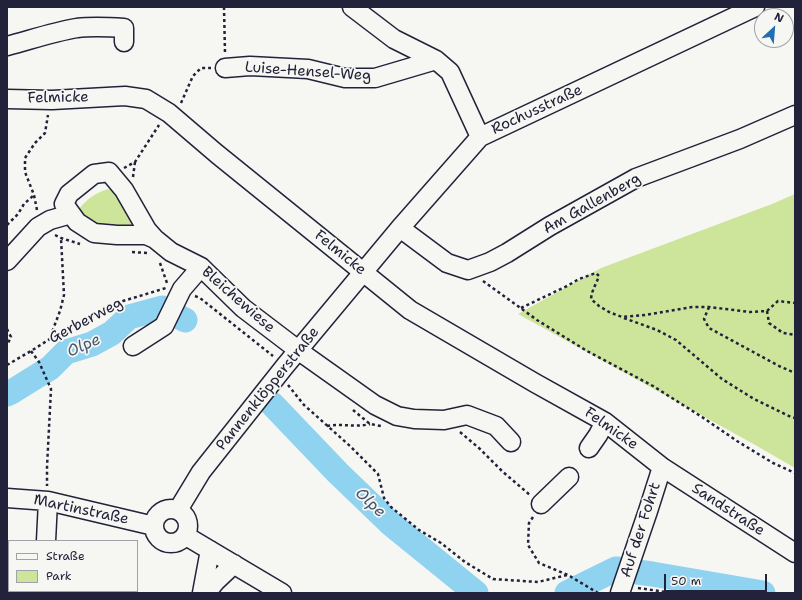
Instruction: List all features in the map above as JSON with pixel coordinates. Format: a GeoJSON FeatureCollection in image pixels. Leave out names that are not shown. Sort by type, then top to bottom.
{"type":"FeatureCollection","features":[{"type":"Feature","properties":{"kind":"street"},"geometry":{"type":"LineString","coordinates":[[352,7],[394,39],[436,60],[450,72],[480,137]]}},
{"type":"Feature","properties":{"kind":"street","name":"Rochusstraße"},"geometry":{"type":"LineString","coordinates":[[363,272],[480,137],[755,7]]}},
{"type":"Feature","properties":{"kind":"street"},"geometry":{"type":"LineString","coordinates":[[7,46],[63,31],[78,28],[100,27],[124,28],[124,42]]}},
{"type":"Feature","properties":{"kind":"street","name":"Luise-Hensel-Weg"},"geometry":{"type":"LineString","coordinates":[[225,61],[250,66],[308,69],[345,78],[375,78],[436,60]]}},
{"type":"Feature","properties":{"kind":"street","name":"Felmicke"},"geometry":{"type":"LineString","coordinates":[[7,99],[52,100],[125,96],[146,99],[169,113],[217,154],[410,310],[605,422],[662,467]]}},
{"type":"Feature","properties":{"kind":"street","name":"Am Gallenberg"},"geometry":{"type":"LineString","coordinates":[[400,228],[447,263],[468,270],[490,262],[507,253],[550,226],[636,178],[740,139],[795,115]]}},
{"type":"Feature","properties":{"kind":"street"},"geometry":{"type":"LineString","coordinates":[[7,261],[38,227],[50,220],[71,214],[64,204],[69,194],[94,174],[109,172],[111,174]]}},
{"type":"Feature","properties":{"kind":"street","name":"Bleichewiese"},"geometry":{"type":"LineString","coordinates":[[111,174],[124,190],[147,230],[155,239],[171,252],[201,266],[243,308],[375,406],[397,416],[414,419],[444,420],[467,415],[496,426],[511,442]]}},
{"type":"Feature","properties":{"kind":"street","name":"Bleichewiese"},"geometry":{"type":"LineString","coordinates":[[71,214],[77,222],[94,233],[146,235],[155,239]]}},
{"type":"Feature","properties":{"kind":"street"},"geometry":{"type":"LineString","coordinates":[[133,346],[164,326],[174,306],[175,288],[201,266]]}},
{"type":"Feature","properties":{"kind":"street","name":"Pannenklöpperstraße"},"geometry":{"type":"LineString","coordinates":[[178,510],[201,472],[278,374],[363,272]]}},
{"type":"Feature","properties":{"kind":"street"},"geometry":{"type":"LineString","coordinates":[[589,448],[605,422]]}},
{"type":"Feature","properties":{"kind":"street","name":"Sandstraße"},"geometry":{"type":"LineString","coordinates":[[662,467],[795,553]]}},
{"type":"Feature","properties":{"kind":"street","name":"Auf der Fohrt"},"geometry":{"type":"LineString","coordinates":[[623,585],[662,467]]}},
{"type":"Feature","properties":{"kind":"street"},"geometry":{"type":"LineString","coordinates":[[541,504],[569,477]]}},
{"type":"Feature","properties":{"kind":"street","name":"Martinstraße"},"geometry":{"type":"LineString","coordinates":[[7,498],[48,501],[154,526]]}},
{"type":"Feature","properties":{"kind":"street"},"geometry":{"type":"LineString","coordinates":[[46,540],[48,501]]}},
{"type":"Feature","properties":{"kind":"street"},"geometry":{"type":"LineString","coordinates":[[173,508],[178,510],[187,518],[189,524],[186,536],[181,541],[175,543],[164,542],[155,533],[155,520],[158,514],[167,509],[173,508]]}},
{"type":"Feature","properties":{"kind":"street"},"geometry":{"type":"LineString","coordinates":[[186,536],[282,593]]}},
{"type":"Feature","properties":{"kind":"street"},"geometry":{"type":"LineString","coordinates":[[202,593],[210,550]]}},
{"type":"Feature","properties":{"kind":"street"},"geometry":{"type":"LineString","coordinates":[[206,593],[234,564]]}},
{"type":"Feature","properties":{"kind":"path"},"geometry":{"type":"LineString","coordinates":[[224,7],[225,61]]}},
{"type":"Feature","properties":{"kind":"path"},"geometry":{"type":"LineString","coordinates":[[111,174],[135,162],[158,126],[181,102],[193,76],[201,68]]}},
{"type":"Feature","properties":{"kind":"path"},"geometry":{"type":"LineString","coordinates":[[50,220],[38,211],[34,195],[24,172],[25,158],[35,143],[45,133],[52,100]]}},
{"type":"Feature","properties":{"kind":"path"},"geometry":{"type":"LineString","coordinates":[[7,225],[18,214],[24,204],[34,195]]}},
{"type":"Feature","properties":{"kind":"path"},"geometry":{"type":"LineString","coordinates":[[53,337],[52,332],[64,295],[61,238]]}},
{"type":"Feature","properties":{"kind":"path"},"geometry":{"type":"LineString","coordinates":[[521,308],[579,279],[596,273],[599,276],[592,291],[591,299],[599,306],[609,312],[657,330],[676,340],[722,379],[754,399],[795,418]]}},
{"type":"Feature","properties":{"kind":"path"},"geometry":{"type":"LineString","coordinates":[[175,288],[200,298],[274,357]]}},
{"type":"Feature","properties":{"kind":"path","name":"Gerberweg"},"geometry":{"type":"LineString","coordinates":[[7,365],[53,337],[123,301],[175,288]]}},
{"type":"Feature","properties":{"kind":"path"},"geometry":{"type":"LineString","coordinates":[[496,290],[537,320],[587,351],[653,386],[737,441],[773,463],[795,473]]}},
{"type":"Feature","properties":{"kind":"path"},"geometry":{"type":"LineString","coordinates":[[622,317],[645,315],[692,307],[709,307],[750,312],[768,311],[778,301],[795,303]]}},
{"type":"Feature","properties":{"kind":"path"},"geometry":{"type":"LineString","coordinates":[[709,307],[704,319],[709,328],[779,366],[795,373]]}},
{"type":"Feature","properties":{"kind":"path"},"geometry":{"type":"LineString","coordinates":[[768,311],[769,323],[783,333],[795,335]]}},
{"type":"Feature","properties":{"kind":"path"},"geometry":{"type":"LineString","coordinates":[[7,329],[11,336],[7,343]]}},
{"type":"Feature","properties":{"kind":"path"},"geometry":{"type":"LineString","coordinates":[[31,351],[39,362],[51,389],[47,467],[48,501]]}},
{"type":"Feature","properties":{"kind":"path"},"geometry":{"type":"LineString","coordinates":[[278,374],[304,405],[378,474],[384,498],[391,507],[419,530],[441,543],[465,562],[493,579],[538,582],[568,575]]}},
{"type":"Feature","properties":{"kind":"path"},"geometry":{"type":"LineString","coordinates":[[348,406],[370,424],[380,426],[386,425]]}},
{"type":"Feature","properties":{"kind":"path"},"geometry":{"type":"LineString","coordinates":[[327,426],[336,425],[361,427],[370,424]]}},
{"type":"Feature","properties":{"kind":"path"},"geometry":{"type":"LineString","coordinates":[[455,429],[462,433],[503,472],[541,504],[529,523],[528,545],[539,563],[568,575],[597,592]]}},
{"type":"Feature","properties":{"kind":"path"},"geometry":{"type":"LineString","coordinates":[[623,585],[673,593]]}},
{"type":"Feature","properties":{"kind":"green space"},"geometry":{"type":"Polygon","coordinates":[[[108,189],[114,191],[141,229],[94,231],[75,214],[89,198],[108,189]]]}},
{"type":"Feature","properties":{"kind":"green space"},"geometry":{"type":"Polygon","coordinates":[[[795,194],[795,468],[518,314],[601,268],[795,194]]]}},
{"type":"Feature","properties":{"kind":"waterway","name":"Olpe"},"geometry":{"type":"LineString","coordinates":[[7,394],[50,368],[66,352],[92,344],[112,333],[129,317],[162,308],[185,320]]}},
{"type":"Feature","properties":{"kind":"waterway","name":"Olpe"},"geometry":{"type":"LineString","coordinates":[[272,404],[338,473],[391,524],[476,593]]}},
{"type":"Feature","properties":{"kind":"waterway","name":"Olpe"},"geometry":{"type":"LineString","coordinates":[[567,593],[616,569],[763,593]]}}]}
